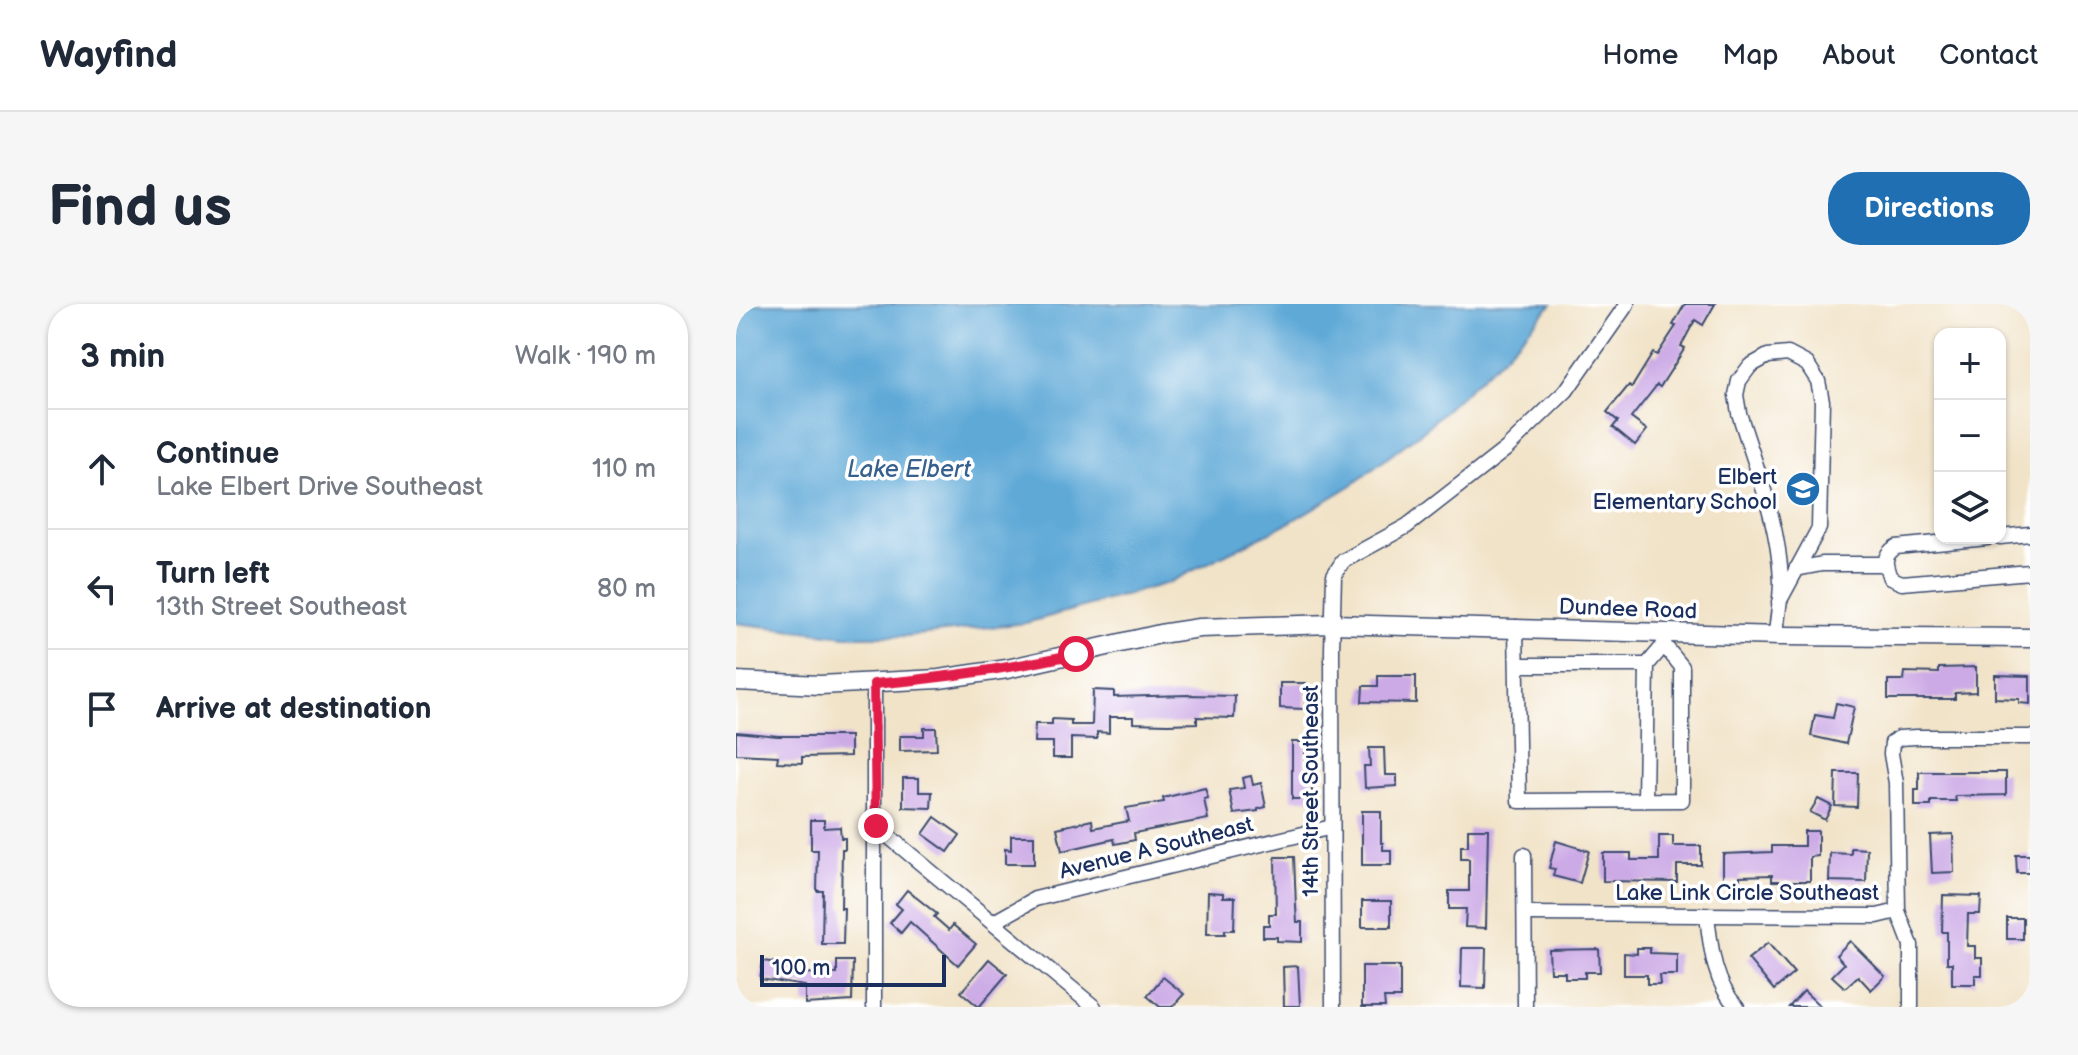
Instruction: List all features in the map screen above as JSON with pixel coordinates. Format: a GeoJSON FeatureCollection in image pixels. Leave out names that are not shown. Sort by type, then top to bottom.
{"type":"FeatureCollection","features":[{"type":"Feature","properties":{"kind":"main road","name":"Dundee Road"},"geometry":{"type":"LineString","coordinates":[[736,681],[820,685],[939,679],[1007,669],[1160,634],[1224,627],[1332,624],[1516,627],[1664,639],[1776,636],[2030,638]]}},
{"type":"Feature","properties":{"kind":"street","name":"14th Street Southeast"},"geometry":{"type":"LineString","coordinates":[[1333,1007],[1334,575],[1343,561],[1407,526],[1506,449],[1566,391],[1627,304]]}},
{"type":"Feature","properties":{"kind":"street"},"geometry":{"type":"LineString","coordinates":[[1776,636],[1779,602],[1781,583],[1773,522],[1736,395],[1739,381],[1750,366],[1768,356],[1788,354],[1807,364],[1818,381],[1822,401],[1819,528],[1779,602]]}},
{"type":"Feature","properties":{"kind":"street"},"geometry":{"type":"LineString","coordinates":[[2006,536],[2030,534]]}},
{"type":"Feature","properties":{"kind":"street"},"geometry":{"type":"LineString","coordinates":[[1934,543],[1896,547],[1888,552],[1884,564],[1890,578],[1902,583],[2030,572]]}},
{"type":"Feature","properties":{"kind":"street"},"geometry":{"type":"LineString","coordinates":[[1796,569],[1822,564],[1884,564]]}},
{"type":"Feature","properties":{"kind":"street"},"geometry":{"type":"LineString","coordinates":[[1516,627],[1519,801],[1682,800],[1682,667],[1664,639],[1647,665],[1645,800]]}},
{"type":"Feature","properties":{"kind":"street"},"geometry":{"type":"LineString","coordinates":[[1518,665],[1647,665]]}},
{"type":"Feature","properties":{"kind":"street"},"geometry":{"type":"LineString","coordinates":[[874,684],[874,1007]]}},
{"type":"Feature","properties":{"kind":"street","name":"Lake Link Circle Southeast"},"geometry":{"type":"LineString","coordinates":[[1525,914],[1877,916],[1898,911],[1896,783],[1892,743],[1899,738],[1916,737],[2030,737]]}},
{"type":"Feature","properties":{"kind":"street"},"geometry":{"type":"LineString","coordinates":[[876,826],[1094,1007]]}},
{"type":"Feature","properties":{"kind":"street","name":"Avenue A Southeast"},"geometry":{"type":"LineString","coordinates":[[994,922],[1035,899],[1332,827]]}},
{"type":"Feature","properties":{"kind":"street"},"geometry":{"type":"LineString","coordinates":[[1524,855],[1525,1007]]}},
{"type":"Feature","properties":{"kind":"street"},"geometry":{"type":"LineString","coordinates":[[1898,911],[1911,945],[1911,1007]]}},
{"type":"Feature","properties":{"kind":"street"},"geometry":{"type":"LineString","coordinates":[[1707,916],[1716,971],[1722,989],[1737,1007]]}},
{"type":"Feature","properties":{"kind":"water","name":"Lake Elbert"},"geometry":{"type":"Polygon","coordinates":[[[736,304],[1552,304],[1503,357],[1424,430],[1352,485],[1290,522],[1168,583],[1026,623],[907,636],[846,636],[736,623],[736,304]]]}},
{"type":"Feature","properties":{"kind":"building"},"geometry":{"type":"Polygon","coordinates":[[[1685,304],[1715,304],[1703,325],[1695,320],[1681,346],[1685,348],[1660,387],[1657,385],[1631,418],[1647,430],[1635,445],[1613,427],[1618,421],[1607,412],[1629,385],[1632,387],[1653,353],[1657,355],[1676,326],[1673,325],[1685,304]]]}},
{"type":"Feature","properties":{"kind":"building"},"geometry":{"type":"Polygon","coordinates":[[[1976,667],[1976,692],[1955,693],[1955,699],[1888,699],[1888,680],[1904,680],[1905,672],[1939,673],[1939,668],[1976,667]]]}},
{"type":"Feature","properties":{"kind":"building"},"geometry":{"type":"Polygon","coordinates":[[[1995,675],[2030,676],[2030,704],[2019,703],[2019,699],[1995,698],[1995,675]]]}},
{"type":"Feature","properties":{"kind":"building"},"geometry":{"type":"Polygon","coordinates":[[[1378,676],[1416,676],[1416,703],[1362,702],[1363,686],[1378,686],[1378,676]]]}},
{"type":"Feature","properties":{"kind":"building"},"geometry":{"type":"Polygon","coordinates":[[[1280,683],[1306,683],[1305,709],[1280,708],[1280,683]]]}},
{"type":"Feature","properties":{"kind":"building"},"geometry":{"type":"Polygon","coordinates":[[[1093,690],[1114,691],[1114,697],[1235,696],[1234,718],[1197,717],[1197,723],[1168,724],[1133,723],[1133,717],[1109,717],[1109,733],[1097,732],[1097,739],[1071,738],[1071,758],[1053,758],[1053,742],[1034,742],[1035,724],[1052,724],[1052,719],[1071,720],[1071,725],[1092,725],[1093,690]]]}},
{"type":"Feature","properties":{"kind":"building"},"geometry":{"type":"Polygon","coordinates":[[[1836,703],[1854,707],[1846,744],[1811,736],[1815,715],[1833,718],[1836,703]]]}},
{"type":"Feature","properties":{"kind":"building"},"geometry":{"type":"Polygon","coordinates":[[[924,728],[936,728],[937,750],[900,751],[900,736],[924,736],[924,728]]]}},
{"type":"Feature","properties":{"kind":"building"},"geometry":{"type":"Polygon","coordinates":[[[736,732],[778,736],[850,736],[850,756],[802,757],[802,763],[777,762],[778,756],[736,754],[736,732]]]}},
{"type":"Feature","properties":{"kind":"building"},"geometry":{"type":"Polygon","coordinates":[[[1292,742],[1305,742],[1305,768],[1312,768],[1312,799],[1292,799],[1292,742]]]}},
{"type":"Feature","properties":{"kind":"building"},"geometry":{"type":"Polygon","coordinates":[[[1369,748],[1384,748],[1385,775],[1397,775],[1397,786],[1365,788],[1364,766],[1370,766],[1369,748]]]}},
{"type":"Feature","properties":{"kind":"building"},"geometry":{"type":"Polygon","coordinates":[[[1919,772],[2006,772],[2006,795],[1955,796],[1956,801],[1931,801],[1931,806],[1915,806],[1919,772]]]}},
{"type":"Feature","properties":{"kind":"building"},"geometry":{"type":"Polygon","coordinates":[[[1836,773],[1858,773],[1857,807],[1835,806],[1836,773]]]}},
{"type":"Feature","properties":{"kind":"building"},"geometry":{"type":"Polygon","coordinates":[[[1251,776],[1253,785],[1261,783],[1266,807],[1234,814],[1229,790],[1244,788],[1242,778],[1251,776]]]}},
{"type":"Feature","properties":{"kind":"building"},"geometry":{"type":"Polygon","coordinates":[[[903,778],[919,778],[919,792],[932,792],[931,808],[903,807],[903,778]]]}},
{"type":"Feature","properties":{"kind":"building"},"geometry":{"type":"Polygon","coordinates":[[[1205,788],[1208,819],[1134,833],[1135,840],[1115,844],[1114,839],[1062,851],[1057,828],[1092,820],[1093,828],[1129,821],[1126,808],[1164,802],[1163,798],[1205,788]]]}},
{"type":"Feature","properties":{"kind":"building"},"geometry":{"type":"Polygon","coordinates":[[[1818,799],[1832,806],[1825,820],[1810,812],[1818,799]]]}},
{"type":"Feature","properties":{"kind":"building"},"geometry":{"type":"Polygon","coordinates":[[[1362,811],[1381,811],[1381,843],[1383,850],[1391,850],[1391,865],[1362,865],[1362,811]]]}},
{"type":"Feature","properties":{"kind":"building"},"geometry":{"type":"Polygon","coordinates":[[[935,817],[960,835],[948,852],[923,834],[935,817]]]}},
{"type":"Feature","properties":{"kind":"building"},"geometry":{"type":"Polygon","coordinates":[[[811,820],[824,820],[824,828],[840,827],[841,838],[845,838],[845,849],[842,849],[843,944],[822,944],[823,891],[817,891],[818,850],[811,850],[811,820]]]}},
{"type":"Feature","properties":{"kind":"building"},"geometry":{"type":"Polygon","coordinates":[[[1468,829],[1488,829],[1486,928],[1465,927],[1466,909],[1449,909],[1449,891],[1469,891],[1469,859],[1461,859],[1461,846],[1468,846],[1468,829]]]}},
{"type":"Feature","properties":{"kind":"building"},"geometry":{"type":"Polygon","coordinates":[[[1804,831],[1818,831],[1818,856],[1810,857],[1810,881],[1772,881],[1772,875],[1740,876],[1740,881],[1723,882],[1723,854],[1772,852],[1772,846],[1804,846],[1804,831]]]}},
{"type":"Feature","properties":{"kind":"building"},"geometry":{"type":"Polygon","coordinates":[[[1953,834],[1954,872],[1932,873],[1930,835],[1953,834]]]}},
{"type":"Feature","properties":{"kind":"building"},"geometry":{"type":"Polygon","coordinates":[[[1011,836],[1034,836],[1034,864],[1005,864],[1005,849],[1011,850],[1011,836]]]}},
{"type":"Feature","properties":{"kind":"building"},"geometry":{"type":"Polygon","coordinates":[[[1659,836],[1673,836],[1673,846],[1701,846],[1701,865],[1677,865],[1677,882],[1603,881],[1603,853],[1631,853],[1631,860],[1659,860],[1659,836]]]}},
{"type":"Feature","properties":{"kind":"building"},"geometry":{"type":"Polygon","coordinates":[[[1556,841],[1589,851],[1580,883],[1553,876],[1555,869],[1549,868],[1556,841]]]}},
{"type":"Feature","properties":{"kind":"building"},"geometry":{"type":"Polygon","coordinates":[[[1851,848],[1867,849],[1866,882],[1829,881],[1830,853],[1851,854],[1851,848]]]}},
{"type":"Feature","properties":{"kind":"building"},"geometry":{"type":"Polygon","coordinates":[[[2016,855],[2030,855],[2030,873],[2017,873],[2016,855]]]}},
{"type":"Feature","properties":{"kind":"building"},"geometry":{"type":"Polygon","coordinates":[[[1275,857],[1294,857],[1297,922],[1302,922],[1302,942],[1263,937],[1263,925],[1269,925],[1269,914],[1276,914],[1275,857]]]}},
{"type":"Feature","properties":{"kind":"building"},"geometry":{"type":"Polygon","coordinates":[[[907,890],[937,914],[934,917],[949,930],[953,925],[976,944],[958,965],[910,922],[901,933],[890,923],[902,909],[896,904],[907,890]]]}},
{"type":"Feature","properties":{"kind":"building"},"geometry":{"type":"Polygon","coordinates":[[[1208,892],[1235,897],[1234,930],[1225,930],[1225,934],[1207,934],[1208,892]]]}},
{"type":"Feature","properties":{"kind":"building"},"geometry":{"type":"Polygon","coordinates":[[[1943,895],[1981,896],[1980,914],[1968,914],[1967,946],[1975,946],[1975,958],[1982,958],[1982,975],[1975,975],[1975,984],[1952,984],[1952,963],[1947,963],[1947,932],[1942,932],[1943,895]]]}},
{"type":"Feature","properties":{"kind":"building"},"geometry":{"type":"Polygon","coordinates":[[[1362,901],[1391,901],[1391,927],[1362,927],[1362,901]]]}},
{"type":"Feature","properties":{"kind":"building"},"geometry":{"type":"Polygon","coordinates":[[[2007,918],[2023,918],[2023,939],[2007,939],[2007,918]]]}},
{"type":"Feature","properties":{"kind":"building"},"geometry":{"type":"Polygon","coordinates":[[[1850,941],[1885,976],[1871,990],[1858,976],[1845,988],[1832,976],[1844,964],[1836,955],[1850,941]]]}},
{"type":"Feature","properties":{"kind":"building"},"geometry":{"type":"Polygon","coordinates":[[[1768,943],[1794,973],[1774,990],[1748,959],[1768,943]]]}},
{"type":"Feature","properties":{"kind":"building"},"geometry":{"type":"Polygon","coordinates":[[[1462,948],[1486,948],[1485,988],[1461,987],[1462,948]]]}},
{"type":"Feature","properties":{"kind":"building"},"geometry":{"type":"Polygon","coordinates":[[[1637,948],[1650,948],[1650,953],[1677,954],[1677,975],[1659,975],[1660,984],[1647,984],[1647,975],[1624,975],[1624,953],[1637,954],[1637,948]]]}},
{"type":"Feature","properties":{"kind":"building"},"geometry":{"type":"Polygon","coordinates":[[[1599,949],[1600,972],[1585,972],[1585,978],[1565,978],[1565,972],[1550,972],[1549,950],[1599,949]]]}},
{"type":"Feature","properties":{"kind":"building"},"geometry":{"type":"Polygon","coordinates":[[[989,959],[1007,974],[979,1007],[961,992],[989,959]]]}},
{"type":"Feature","properties":{"kind":"building"},"geometry":{"type":"Polygon","coordinates":[[[763,961],[795,965],[794,973],[837,974],[837,961],[853,961],[852,1001],[805,1004],[805,986],[760,979],[763,961]]]}},
{"type":"Feature","properties":{"kind":"building"},"geometry":{"type":"Polygon","coordinates":[[[1298,966],[1300,1006],[1284,1006],[1283,967],[1298,966]]]}},
{"type":"Feature","properties":{"kind":"building"},"geometry":{"type":"Polygon","coordinates":[[[1362,966],[1400,966],[1400,998],[1384,998],[1385,1007],[1362,1007],[1362,966]]]}},
{"type":"Feature","properties":{"kind":"building"},"geometry":{"type":"Polygon","coordinates":[[[1163,977],[1184,994],[1172,1007],[1160,1007],[1147,996],[1163,977]]]}},
{"type":"Feature","properties":{"kind":"building"},"geometry":{"type":"Polygon","coordinates":[[[1804,991],[1821,1007],[1789,1007],[1804,991]]]}},
{"type":"Feature","properties":{"kind":"place","name":"Elbert Elementary School"},"geometry":{"type":"Point","coordinates":[1803,489]}},
{"type":"Feature","properties":{"kind":"route"},"geometry":{"type":"LineString","coordinates":[[876,826],[874,684],[1007,669],[1076,654]]}}]}
